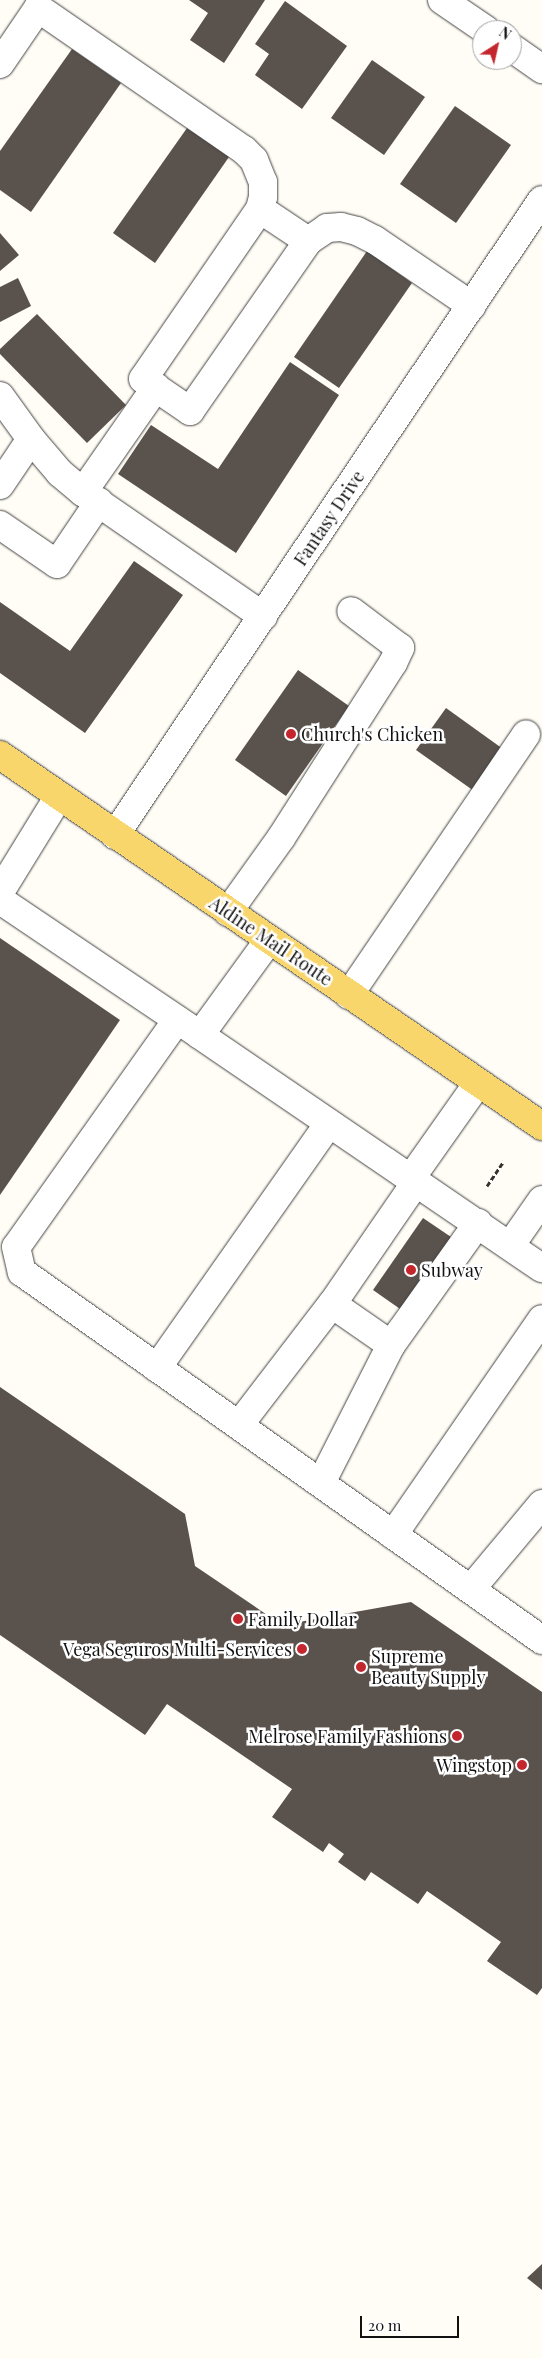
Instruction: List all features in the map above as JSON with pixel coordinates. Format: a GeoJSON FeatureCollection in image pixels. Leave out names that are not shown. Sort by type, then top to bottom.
{"type":"FeatureCollection","features":[{"type":"Feature","properties":{"kind":"main road","name":"Aldine Mail Route"},"geometry":{"type":"LineString","coordinates":[[1,759],[542,1126]]}},
{"type":"Feature","properties":{"kind":"street"},"geometry":{"type":"LineString","coordinates":[[442,0],[472,20]]}},
{"type":"Feature","properties":{"kind":"street"},"geometry":{"type":"LineString","coordinates":[[0,64],[38,8],[244,150],[254,160],[263,182],[263,197],[260,208],[143,379],[190,411],[308,241],[327,228],[341,227],[357,231],[375,240],[472,306]]}},
{"type":"Feature","properties":{"kind":"street"},"geometry":{"type":"LineString","coordinates":[[522,55],[542,69]]}},
{"type":"Feature","properties":{"kind":"street","name":"Fantasy Drive"},"geometry":{"type":"LineString","coordinates":[[115,835],[542,200]]}},
{"type":"Feature","properties":{"kind":"street"},"geometry":{"type":"LineString","coordinates":[[260,208],[308,241]]}},
{"type":"Feature","properties":{"kind":"street"},"geometry":{"type":"LineString","coordinates":[[0,525],[57,564],[91,497],[156,387]]}},
{"type":"Feature","properties":{"kind":"street"},"geometry":{"type":"LineString","coordinates":[[0,396],[31,440],[60,473],[91,497],[263,616]]}},
{"type":"Feature","properties":{"kind":"street"},"geometry":{"type":"LineString","coordinates":[[0,486],[31,440]]}},
{"type":"Feature","properties":{"kind":"street"},"geometry":{"type":"LineString","coordinates":[[228,912],[281,838],[393,663],[400,648],[351,611]]}},
{"type":"Feature","properties":{"kind":"street"},"geometry":{"type":"LineString","coordinates":[[349,995],[526,735]]}},
{"type":"Feature","properties":{"kind":"street"},"geometry":{"type":"LineString","coordinates":[[0,892],[58,796]]}},
{"type":"Feature","properties":{"kind":"street"},"geometry":{"type":"LineString","coordinates":[[0,900],[542,1268]]}},
{"type":"Feature","properties":{"kind":"street"},"geometry":{"type":"LineString","coordinates":[[200,1035],[269,940]]}},
{"type":"Feature","properties":{"kind":"street"},"geometry":{"type":"LineString","coordinates":[[177,1020],[16,1247],[22,1272],[542,1640]]}},
{"type":"Feature","properties":{"kind":"street"},"geometry":{"type":"LineString","coordinates":[[239,1425],[332,1304],[478,1083]]}},
{"type":"Feature","properties":{"kind":"street"},"geometry":{"type":"LineString","coordinates":[[157,1368],[329,1123]]}},
{"type":"Feature","properties":{"kind":"street"},"geometry":{"type":"LineString","coordinates":[[510,1246],[542,1200]]}},
{"type":"Feature","properties":{"kind":"street"},"geometry":{"type":"LineString","coordinates":[[321,1483],[391,1345],[478,1223]]}},
{"type":"Feature","properties":{"kind":"street"},"geometry":{"type":"LineString","coordinates":[[332,1304],[391,1345]]}},
{"type":"Feature","properties":{"kind":"street"},"geometry":{"type":"LineString","coordinates":[[394,1535],[542,1319]]}},
{"type":"Feature","properties":{"kind":"street"},"geometry":{"type":"LineString","coordinates":[[470,1589],[542,1504]]}},
{"type":"Feature","properties":{"kind":"path"},"geometry":{"type":"LineString","coordinates":[[487,1186],[504,1161]]}},
{"type":"Feature","properties":{"kind":"building"},"geometry":{"type":"Polygon","coordinates":[[[189,0],[265,0],[224,63],[190,40],[208,13],[189,0]]]}},
{"type":"Feature","properties":{"kind":"building"},"geometry":{"type":"Polygon","coordinates":[[[285,1],[347,46],[302,109],[255,75],[269,54],[255,44],[285,1]]]}},
{"type":"Feature","properties":{"kind":"building"},"geometry":{"type":"Polygon","coordinates":[[[72,49],[121,83],[31,212],[0,190],[0,151],[72,49]]]}},
{"type":"Feature","properties":{"kind":"building"},"geometry":{"type":"Polygon","coordinates":[[[372,60],[425,97],[384,155],[331,118],[372,60]]]}},
{"type":"Feature","properties":{"kind":"building"},"geometry":{"type":"Polygon","coordinates":[[[455,106],[511,145],[456,223],[400,184],[455,106]]]}},
{"type":"Feature","properties":{"kind":"building"},"geometry":{"type":"Polygon","coordinates":[[[187,128],[229,157],[155,263],[113,233],[187,128]]]}},
{"type":"Feature","properties":{"kind":"building"},"geometry":{"type":"Polygon","coordinates":[[[0,233],[19,255],[0,271],[0,233]]]}},
{"type":"Feature","properties":{"kind":"building"},"geometry":{"type":"Polygon","coordinates":[[[367,251],[412,283],[339,388],[294,357],[367,251]]]}},
{"type":"Feature","properties":{"kind":"building"},"geometry":{"type":"Polygon","coordinates":[[[18,278],[31,306],[0,322],[0,287],[18,278]]]}},
{"type":"Feature","properties":{"kind":"building"},"geometry":{"type":"Polygon","coordinates":[[[37,314],[126,405],[87,443],[0,354],[0,349],[37,314]]]}},
{"type":"Feature","properties":{"kind":"building"},"geometry":{"type":"Polygon","coordinates":[[[290,362],[339,395],[236,553],[118,474],[151,425],[218,469],[290,362]]]}},
{"type":"Feature","properties":{"kind":"building"},"geometry":{"type":"Polygon","coordinates":[[[134,561],[183,595],[85,733],[0,673],[0,602],[70,651],[134,561]]]}},
{"type":"Feature","properties":{"kind":"building"},"geometry":{"type":"Polygon","coordinates":[[[298,670],[349,706],[286,796],[235,760],[298,670]]]}},
{"type":"Feature","properties":{"kind":"building"},"geometry":{"type":"Polygon","coordinates":[[[446,708],[503,749],[474,791],[416,750],[446,708]]]}},
{"type":"Feature","properties":{"kind":"building"},"geometry":{"type":"Polygon","coordinates":[[[0,938],[120,1020],[0,1195],[0,938]]]}},
{"type":"Feature","properties":{"kind":"building"},"geometry":{"type":"Polygon","coordinates":[[[423,1218],[454,1239],[403,1311],[373,1290],[423,1218]]]}},
{"type":"Feature","properties":{"kind":"building"},"geometry":{"type":"Polygon","coordinates":[[[0,1387],[185,1514],[195,1566],[282,1625],[411,1602],[542,1692],[542,1988],[537,1995],[487,1961],[501,1942],[427,1891],[418,1904],[371,1872],[365,1881],[338,1862],[344,1854],[329,1843],[323,1852],[272,1817],[292,1789],[167,1704],[145,1735],[0,1635],[0,1387]]]}},
{"type":"Feature","properties":{"kind":"building"},"geometry":{"type":"Polygon","coordinates":[[[542,2264],[542,2290],[527,2278],[542,2264]]]}},
{"type":"Feature","properties":{"kind":"place","name":"Church's Chicken"},"geometry":{"type":"Point","coordinates":[291,734]}},
{"type":"Feature","properties":{"kind":"place","name":"Subway"},"geometry":{"type":"Point","coordinates":[411,1270]}},
{"type":"Feature","properties":{"kind":"place","name":"Family Dollar"},"geometry":{"type":"Point","coordinates":[238,1619]}},
{"type":"Feature","properties":{"kind":"place","name":"Vega Seguros Multi-Services"},"geometry":{"type":"Point","coordinates":[302,1649]}},
{"type":"Feature","properties":{"kind":"place","name":"Supreme Beauty Supply"},"geometry":{"type":"Point","coordinates":[361,1667]}},
{"type":"Feature","properties":{"kind":"place","name":"Melrose Family Fashions"},"geometry":{"type":"Point","coordinates":[457,1736]}},
{"type":"Feature","properties":{"kind":"place","name":"Wingstop"},"geometry":{"type":"Point","coordinates":[522,1765]}}]}
